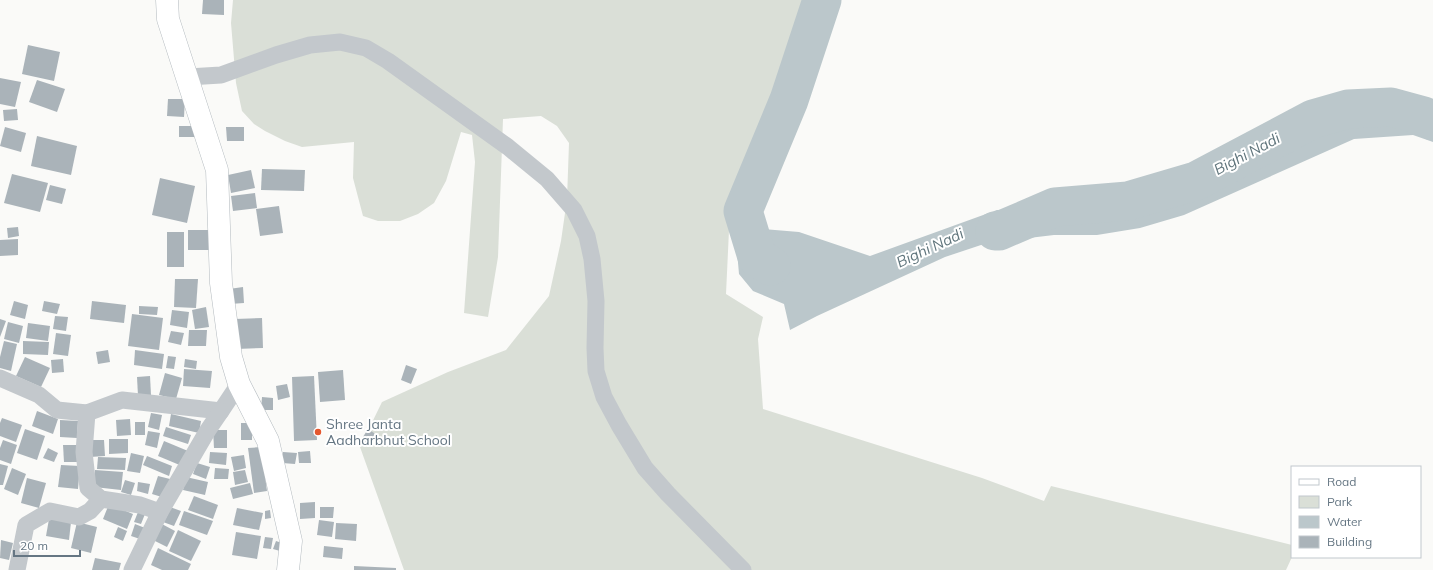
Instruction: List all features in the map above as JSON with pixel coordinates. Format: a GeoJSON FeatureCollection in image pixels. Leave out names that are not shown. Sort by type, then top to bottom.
{"type":"FeatureCollection","features":[{"type":"Feature","properties":{"kind":"street"},"geometry":{"type":"LineString","coordinates":[[167,0],[168,18],[188,76],[216,170],[221,283],[231,357],[239,384],[268,441],[291,541],[288,570]]}},
{"type":"Feature","properties":{"kind":"street"},"geometry":{"type":"LineString","coordinates":[[188,76],[220,75],[276,55],[310,45],[340,42],[366,48],[388,61],[497,139],[547,179],[574,210],[587,236],[592,259],[596,301],[596,371],[604,397],[619,425],[646,468],[668,494],[743,570]]}},
{"type":"Feature","properties":{"kind":"street"},"geometry":{"type":"LineString","coordinates":[[0,378],[39,395],[58,410],[87,413],[122,400],[221,411]]}},
{"type":"Feature","properties":{"kind":"street"},"geometry":{"type":"LineString","coordinates":[[132,570],[160,512],[208,430],[239,384]]}},
{"type":"Feature","properties":{"kind":"street"},"geometry":{"type":"LineString","coordinates":[[87,413],[84,452],[88,488],[101,499],[140,505],[160,512]]}},
{"type":"Feature","properties":{"kind":"street"},"geometry":{"type":"LineString","coordinates":[[17,570],[26,525],[50,511],[79,517],[90,511],[101,499]]}},
{"type":"Feature","properties":{"kind":"green space"},"geometry":{"type":"Polygon","coordinates":[[[233,0],[822,0],[822,4],[808,37],[779,96],[729,230],[726,294],[763,317],[758,339],[763,409],[982,478],[1044,501],[1051,486],[1291,545],[1292,558],[1286,570],[404,570],[360,447],[382,402],[448,372],[506,350],[549,296],[561,241],[567,199],[569,143],[557,126],[541,116],[503,119],[498,257],[488,317],[464,313],[475,162],[472,135],[461,132],[446,181],[434,203],[418,214],[400,221],[378,221],[363,216],[353,178],[354,142],[302,147],[285,141],[265,131],[254,124],[242,111],[236,83],[231,23],[233,0]]]}},
{"type":"Feature","properties":{"kind":"water"},"geometry":{"type":"Polygon","coordinates":[[[1410,111],[1433,115],[1433,142],[1413,135],[1354,139],[1184,215],[1140,228],[1097,235],[1054,235],[987,243],[945,257],[790,330],[784,304],[753,291],[739,274],[734,216],[763,229],[799,232],[870,256],[997,210],[1074,212],[1137,202],[1212,174],[1306,126],[1358,113],[1410,111]]]}},
{"type":"Feature","properties":{"kind":"building"},"geometry":{"type":"Polygon","coordinates":[[[203,0],[224,0],[224,15],[202,14],[203,0]]]}},
{"type":"Feature","properties":{"kind":"building"},"geometry":{"type":"Polygon","coordinates":[[[28,45],[60,52],[54,81],[22,74],[28,45]]]}},
{"type":"Feature","properties":{"kind":"building"},"geometry":{"type":"Polygon","coordinates":[[[0,78],[21,82],[15,107],[0,104],[0,78]]]}},
{"type":"Feature","properties":{"kind":"building"},"geometry":{"type":"Polygon","coordinates":[[[37,80],[65,89],[57,112],[29,102],[37,80]]]}},
{"type":"Feature","properties":{"kind":"building"},"geometry":{"type":"Polygon","coordinates":[[[168,99],[185,99],[184,117],[167,116],[168,99]]]}},
{"type":"Feature","properties":{"kind":"building"},"geometry":{"type":"Polygon","coordinates":[[[17,109],[18,120],[4,121],[3,110],[17,109]]]}},
{"type":"Feature","properties":{"kind":"building"},"geometry":{"type":"Polygon","coordinates":[[[179,126],[199,126],[199,137],[179,137],[179,126]]]}},
{"type":"Feature","properties":{"kind":"building"},"geometry":{"type":"Polygon","coordinates":[[[5,127],[26,133],[21,152],[0,146],[5,127]]]}},
{"type":"Feature","properties":{"kind":"building"},"geometry":{"type":"Polygon","coordinates":[[[226,127],[244,127],[244,141],[227,141],[226,127]]]}},
{"type":"Feature","properties":{"kind":"building"},"geometry":{"type":"Polygon","coordinates":[[[37,136],[77,146],[71,175],[31,166],[37,136]]]}},
{"type":"Feature","properties":{"kind":"building"},"geometry":{"type":"Polygon","coordinates":[[[262,169],[305,170],[304,191],[261,190],[262,169]]]}},
{"type":"Feature","properties":{"kind":"building"},"geometry":{"type":"Polygon","coordinates":[[[251,170],[255,188],[231,193],[228,175],[251,170]]]}},
{"type":"Feature","properties":{"kind":"building"},"geometry":{"type":"Polygon","coordinates":[[[12,174],[48,183],[40,212],[4,203],[12,174]]]}},
{"type":"Feature","properties":{"kind":"building"},"geometry":{"type":"Polygon","coordinates":[[[160,178],[195,186],[187,223],[152,215],[160,178]]]}},
{"type":"Feature","properties":{"kind":"building"},"geometry":{"type":"Polygon","coordinates":[[[50,185],[66,189],[62,204],[46,200],[50,185]]]}},
{"type":"Feature","properties":{"kind":"building"},"geometry":{"type":"Polygon","coordinates":[[[255,193],[257,208],[233,211],[231,196],[255,193]]]}},
{"type":"Feature","properties":{"kind":"building"},"geometry":{"type":"Polygon","coordinates":[[[279,206],[283,233],[260,236],[256,209],[279,206]]]}},
{"type":"Feature","properties":{"kind":"building"},"geometry":{"type":"Polygon","coordinates":[[[18,227],[19,236],[8,238],[7,228],[18,227]]]}},
{"type":"Feature","properties":{"kind":"building"},"geometry":{"type":"Polygon","coordinates":[[[188,230],[212,230],[213,250],[188,250],[188,230]]]}},
{"type":"Feature","properties":{"kind":"building"},"geometry":{"type":"Polygon","coordinates":[[[167,232],[184,232],[184,267],[167,267],[167,232]]]}},
{"type":"Feature","properties":{"kind":"building"},"geometry":{"type":"Polygon","coordinates":[[[18,239],[18,255],[0,256],[0,240],[18,239]]]}},
{"type":"Feature","properties":{"kind":"building"},"geometry":{"type":"Polygon","coordinates":[[[175,279],[198,279],[196,308],[174,307],[175,279]]]}},
{"type":"Feature","properties":{"kind":"building"},"geometry":{"type":"Polygon","coordinates":[[[243,287],[244,303],[230,304],[229,289],[243,287]]]}},
{"type":"Feature","properties":{"kind":"building"},"geometry":{"type":"Polygon","coordinates":[[[14,301],[28,305],[25,319],[10,315],[14,301]]]}},
{"type":"Feature","properties":{"kind":"building"},"geometry":{"type":"Polygon","coordinates":[[[44,301],[60,304],[57,314],[42,311],[44,301]]]}},
{"type":"Feature","properties":{"kind":"building"},"geometry":{"type":"Polygon","coordinates":[[[92,301],[126,305],[124,323],[90,319],[92,301]]]}},
{"type":"Feature","properties":{"kind":"building"},"geometry":{"type":"Polygon","coordinates":[[[139,306],[158,307],[157,315],[139,314],[139,306]]]}},
{"type":"Feature","properties":{"kind":"building"},"geometry":{"type":"Polygon","coordinates":[[[206,307],[209,327],[195,329],[192,310],[206,307]]]}},
{"type":"Feature","properties":{"kind":"building"},"geometry":{"type":"Polygon","coordinates":[[[172,310],[189,312],[187,328],[170,325],[172,310]]]}},
{"type":"Feature","properties":{"kind":"building"},"geometry":{"type":"Polygon","coordinates":[[[132,314],[163,318],[159,350],[128,346],[132,314]]]}},
{"type":"Feature","properties":{"kind":"building"},"geometry":{"type":"Polygon","coordinates":[[[55,316],[68,317],[66,331],[53,329],[55,316]]]}},
{"type":"Feature","properties":{"kind":"building"},"geometry":{"type":"Polygon","coordinates":[[[262,318],[263,348],[236,349],[235,319],[262,318]]]}},
{"type":"Feature","properties":{"kind":"building"},"geometry":{"type":"Polygon","coordinates":[[[0,319],[6,321],[0,337],[0,319]]]}},
{"type":"Feature","properties":{"kind":"building"},"geometry":{"type":"Polygon","coordinates":[[[8,322],[23,326],[19,343],[4,339],[8,322]]]}},
{"type":"Feature","properties":{"kind":"building"},"geometry":{"type":"Polygon","coordinates":[[[28,323],[50,326],[48,341],[26,338],[28,323]]]}},
{"type":"Feature","properties":{"kind":"building"},"geometry":{"type":"Polygon","coordinates":[[[189,330],[207,330],[206,346],[188,346],[189,330]]]}},
{"type":"Feature","properties":{"kind":"building"},"geometry":{"type":"Polygon","coordinates":[[[171,331],[184,333],[181,345],[168,342],[171,331]]]}},
{"type":"Feature","properties":{"kind":"building"},"geometry":{"type":"Polygon","coordinates":[[[56,333],[71,335],[68,356],[53,354],[56,333]]]}},
{"type":"Feature","properties":{"kind":"building"},"geometry":{"type":"Polygon","coordinates":[[[4,341],[17,344],[11,371],[0,368],[0,357],[4,341]]]}},
{"type":"Feature","properties":{"kind":"building"},"geometry":{"type":"Polygon","coordinates":[[[23,341],[49,342],[48,355],[23,354],[23,341]]]}},
{"type":"Feature","properties":{"kind":"building"},"geometry":{"type":"Polygon","coordinates":[[[108,350],[110,362],[98,364],[96,352],[108,350]]]}},
{"type":"Feature","properties":{"kind":"building"},"geometry":{"type":"Polygon","coordinates":[[[135,350],[164,354],[162,369],[134,365],[135,350]]]}},
{"type":"Feature","properties":{"kind":"building"},"geometry":{"type":"Polygon","coordinates":[[[168,356],[176,357],[174,369],[166,368],[168,356]]]}},
{"type":"Feature","properties":{"kind":"building"},"geometry":{"type":"Polygon","coordinates":[[[25,357],[50,368],[41,387],[16,376],[25,357]]]}},
{"type":"Feature","properties":{"kind":"building"},"geometry":{"type":"Polygon","coordinates":[[[63,359],[64,372],[52,373],[51,360],[63,359]]]}},
{"type":"Feature","properties":{"kind":"building"},"geometry":{"type":"Polygon","coordinates":[[[185,359],[197,361],[196,369],[184,367],[185,359]]]}},
{"type":"Feature","properties":{"kind":"building"},"geometry":{"type":"Polygon","coordinates":[[[406,365],[417,369],[411,384],[401,380],[406,365]]]}},
{"type":"Feature","properties":{"kind":"building"},"geometry":{"type":"Polygon","coordinates":[[[184,369],[212,371],[210,388],[183,386],[184,369]]]}},
{"type":"Feature","properties":{"kind":"building"},"geometry":{"type":"Polygon","coordinates":[[[343,370],[345,400],[320,402],[318,372],[343,370]]]}},
{"type":"Feature","properties":{"kind":"building"},"geometry":{"type":"Polygon","coordinates":[[[165,373],[182,378],[176,399],[159,395],[165,373]]]}},
{"type":"Feature","properties":{"kind":"building"},"geometry":{"type":"Polygon","coordinates":[[[150,376],[151,395],[138,396],[137,377],[150,376]]]}},
{"type":"Feature","properties":{"kind":"building"},"geometry":{"type":"Polygon","coordinates":[[[314,376],[317,440],[294,441],[292,377],[314,376]]]}},
{"type":"Feature","properties":{"kind":"building"},"geometry":{"type":"Polygon","coordinates":[[[287,384],[290,397],[278,400],[276,386],[287,384]]]}},
{"type":"Feature","properties":{"kind":"building"},"geometry":{"type":"Polygon","coordinates":[[[262,397],[273,398],[273,410],[261,410],[262,397]]]}},
{"type":"Feature","properties":{"kind":"building"},"geometry":{"type":"Polygon","coordinates":[[[37,411],[58,419],[53,434],[32,426],[37,411]]]}},
{"type":"Feature","properties":{"kind":"building"},"geometry":{"type":"Polygon","coordinates":[[[151,413],[162,415],[159,430],[148,427],[151,413]]]}},
{"type":"Feature","properties":{"kind":"building"},"geometry":{"type":"Polygon","coordinates":[[[171,414],[201,421],[199,433],[169,426],[171,414]]]}},
{"type":"Feature","properties":{"kind":"building"},"geometry":{"type":"Polygon","coordinates":[[[2,418],[22,425],[16,442],[0,436],[0,423],[2,418]]]}},
{"type":"Feature","properties":{"kind":"building"},"geometry":{"type":"Polygon","coordinates":[[[130,419],[131,435],[117,436],[116,420],[130,419]]]}},
{"type":"Feature","properties":{"kind":"building"},"geometry":{"type":"Polygon","coordinates":[[[60,420],[78,421],[77,438],[60,437],[60,420]]]}},
{"type":"Feature","properties":{"kind":"building"},"geometry":{"type":"Polygon","coordinates":[[[135,422],[145,422],[145,435],[135,435],[135,422]]]}},
{"type":"Feature","properties":{"kind":"building"},"geometry":{"type":"Polygon","coordinates":[[[241,423],[252,423],[252,440],[241,440],[241,423]]]}},
{"type":"Feature","properties":{"kind":"building"},"geometry":{"type":"Polygon","coordinates":[[[166,427],[191,435],[188,444],[163,436],[166,427]]]}},
{"type":"Feature","properties":{"kind":"building"},"geometry":{"type":"Polygon","coordinates":[[[25,429],[45,436],[37,460],[17,453],[25,429]]]}},
{"type":"Feature","properties":{"kind":"building"},"geometry":{"type":"Polygon","coordinates":[[[368,429],[377,435],[370,446],[361,440],[368,429]]]}},
{"type":"Feature","properties":{"kind":"building"},"geometry":{"type":"Polygon","coordinates":[[[213,430],[227,430],[227,448],[214,448],[213,430]]]}},
{"type":"Feature","properties":{"kind":"building"},"geometry":{"type":"Polygon","coordinates":[[[148,431],[160,433],[157,448],[145,445],[148,431]]]}},
{"type":"Feature","properties":{"kind":"building"},"geometry":{"type":"Polygon","coordinates":[[[109,439],[128,439],[128,453],[109,454],[109,439]]]}},
{"type":"Feature","properties":{"kind":"building"},"geometry":{"type":"Polygon","coordinates":[[[3,440],[17,445],[11,464],[0,460],[0,448],[3,440]]]}},
{"type":"Feature","properties":{"kind":"building"},"geometry":{"type":"Polygon","coordinates":[[[90,440],[104,440],[105,456],[90,457],[90,440]]]}},
{"type":"Feature","properties":{"kind":"building"},"geometry":{"type":"Polygon","coordinates":[[[164,441],[188,451],[182,466],[158,456],[164,441]]]}},
{"type":"Feature","properties":{"kind":"building"},"geometry":{"type":"Polygon","coordinates":[[[63,445],[79,445],[79,462],[64,462],[63,445]]]}},
{"type":"Feature","properties":{"kind":"building"},"geometry":{"type":"Polygon","coordinates":[[[261,447],[267,491],[254,493],[248,448],[261,447]]]}},
{"type":"Feature","properties":{"kind":"building"},"geometry":{"type":"Polygon","coordinates":[[[48,448],[58,453],[54,462],[43,458],[48,448]]]}},
{"type":"Feature","properties":{"kind":"building"},"geometry":{"type":"Polygon","coordinates":[[[310,451],[311,463],[299,463],[298,452],[310,451]]]}},
{"type":"Feature","properties":{"kind":"building"},"geometry":{"type":"Polygon","coordinates":[[[210,452],[227,453],[226,465],[209,463],[210,452]]]}},
{"type":"Feature","properties":{"kind":"building"},"geometry":{"type":"Polygon","coordinates":[[[283,452],[297,453],[295,464],[282,463],[283,452]]]}},
{"type":"Feature","properties":{"kind":"building"},"geometry":{"type":"Polygon","coordinates":[[[131,453],[144,456],[140,473],[127,471],[131,453]]]}},
{"type":"Feature","properties":{"kind":"building"},"geometry":{"type":"Polygon","coordinates":[[[244,455],[246,468],[234,471],[231,457],[244,455]]]}},
{"type":"Feature","properties":{"kind":"building"},"geometry":{"type":"Polygon","coordinates":[[[147,456],[172,466],[169,476],[143,465],[147,456]]]}},
{"type":"Feature","properties":{"kind":"building"},"geometry":{"type":"Polygon","coordinates":[[[98,457],[126,458],[125,470],[97,469],[98,457]]]}},
{"type":"Feature","properties":{"kind":"building"},"geometry":{"type":"Polygon","coordinates":[[[197,463],[210,467],[206,479],[193,474],[197,463]]]}},
{"type":"Feature","properties":{"kind":"building"},"geometry":{"type":"Polygon","coordinates":[[[0,464],[8,466],[3,485],[0,485],[0,464]]]}},
{"type":"Feature","properties":{"kind":"building"},"geometry":{"type":"Polygon","coordinates":[[[61,465],[80,466],[78,489],[58,487],[61,465]]]}},
{"type":"Feature","properties":{"kind":"building"},"geometry":{"type":"Polygon","coordinates":[[[12,468],[26,474],[18,495],[4,489],[12,468]]]}},
{"type":"Feature","properties":{"kind":"building"},"geometry":{"type":"Polygon","coordinates":[[[215,468],[229,469],[228,479],[214,479],[215,468]]]}},
{"type":"Feature","properties":{"kind":"building"},"geometry":{"type":"Polygon","coordinates":[[[95,470],[123,472],[121,490],[94,487],[95,470]]]}},
{"type":"Feature","properties":{"kind":"building"},"geometry":{"type":"Polygon","coordinates":[[[245,470],[248,482],[235,485],[233,472],[245,470]]]}},
{"type":"Feature","properties":{"kind":"building"},"geometry":{"type":"Polygon","coordinates":[[[158,476],[170,479],[165,498],[152,494],[158,476]]]}},
{"type":"Feature","properties":{"kind":"building"},"geometry":{"type":"Polygon","coordinates":[[[186,477],[208,482],[205,495],[183,490],[186,477]]]}},
{"type":"Feature","properties":{"kind":"building"},"geometry":{"type":"Polygon","coordinates":[[[27,478],[46,483],[39,508],[21,503],[27,478]]]}},
{"type":"Feature","properties":{"kind":"building"},"geometry":{"type":"Polygon","coordinates":[[[125,480],[135,483],[131,495],[121,492],[125,480]]]}},
{"type":"Feature","properties":{"kind":"building"},"geometry":{"type":"Polygon","coordinates":[[[138,482],[150,484],[148,494],[137,491],[138,482]]]}},
{"type":"Feature","properties":{"kind":"building"},"geometry":{"type":"Polygon","coordinates":[[[250,483],[253,494],[233,499],[230,488],[250,483]]]}},
{"type":"Feature","properties":{"kind":"building"},"geometry":{"type":"Polygon","coordinates":[[[194,496],[218,505],[213,519],[188,510],[194,496]]]}},
{"type":"Feature","properties":{"kind":"building"},"geometry":{"type":"Polygon","coordinates":[[[315,502],[315,518],[300,519],[300,503],[315,502]]]}},
{"type":"Feature","properties":{"kind":"building"},"geometry":{"type":"Polygon","coordinates":[[[109,504],[133,514],[127,529],[103,519],[109,504]]]}},
{"type":"Feature","properties":{"kind":"building"},"geometry":{"type":"Polygon","coordinates":[[[170,507],[181,511],[174,526],[163,522],[170,507]]]}},
{"type":"Feature","properties":{"kind":"building"},"geometry":{"type":"Polygon","coordinates":[[[320,507],[334,507],[333,518],[320,518],[320,507]]]}},
{"type":"Feature","properties":{"kind":"building"},"geometry":{"type":"Polygon","coordinates":[[[237,508],[263,513],[259,530],[233,525],[237,508]]]}},
{"type":"Feature","properties":{"kind":"building"},"geometry":{"type":"Polygon","coordinates":[[[270,510],[271,518],[265,519],[265,511],[270,510]]]}},
{"type":"Feature","properties":{"kind":"building"},"geometry":{"type":"Polygon","coordinates":[[[184,511],[213,521],[207,535],[179,525],[184,511]]]}},
{"type":"Feature","properties":{"kind":"building"},"geometry":{"type":"Polygon","coordinates":[[[138,512],[145,514],[141,524],[134,522],[138,512]]]}},
{"type":"Feature","properties":{"kind":"building"},"geometry":{"type":"Polygon","coordinates":[[[49,519],[71,522],[69,540],[46,536],[49,519]]]}},
{"type":"Feature","properties":{"kind":"building"},"geometry":{"type":"Polygon","coordinates":[[[319,520],[334,522],[332,537],[317,535],[319,520]]]}},
{"type":"Feature","properties":{"kind":"building"},"geometry":{"type":"Polygon","coordinates":[[[77,522],[97,527],[91,553],[71,548],[77,522]]]}},
{"type":"Feature","properties":{"kind":"building"},"geometry":{"type":"Polygon","coordinates":[[[160,523],[175,531],[167,547],[151,539],[160,523]]]}},
{"type":"Feature","properties":{"kind":"building"},"geometry":{"type":"Polygon","coordinates":[[[336,523],[357,524],[356,541],[335,539],[336,523]]]}},
{"type":"Feature","properties":{"kind":"building"},"geometry":{"type":"Polygon","coordinates":[[[135,524],[145,528],[140,539],[131,536],[135,524]]]}},
{"type":"Feature","properties":{"kind":"building"},"geometry":{"type":"Polygon","coordinates":[[[118,527],[127,531],[123,541],[114,537],[118,527]]]}},
{"type":"Feature","properties":{"kind":"building"},"geometry":{"type":"Polygon","coordinates":[[[178,530],[201,541],[191,561],[169,551],[178,530]]]}},
{"type":"Feature","properties":{"kind":"building"},"geometry":{"type":"Polygon","coordinates":[[[236,532],[261,536],[257,559],[232,555],[236,532]]]}},
{"type":"Feature","properties":{"kind":"building"},"geometry":{"type":"Polygon","coordinates":[[[265,537],[273,538],[271,549],[263,548],[265,537]]]}},
{"type":"Feature","properties":{"kind":"building"},"geometry":{"type":"Polygon","coordinates":[[[1,540],[13,543],[9,560],[0,558],[1,540]]]}},
{"type":"Feature","properties":{"kind":"building"},"geometry":{"type":"Polygon","coordinates":[[[276,541],[282,543],[280,551],[273,549],[276,541]]]}},
{"type":"Feature","properties":{"kind":"building"},"geometry":{"type":"Polygon","coordinates":[[[324,546],[343,548],[342,559],[323,557],[324,546]]]}},
{"type":"Feature","properties":{"kind":"building"},"geometry":{"type":"Polygon","coordinates":[[[158,548],[191,564],[188,570],[162,570],[151,565],[158,548]]]}},
{"type":"Feature","properties":{"kind":"building"},"geometry":{"type":"Polygon","coordinates":[[[95,558],[121,563],[119,570],[92,570],[95,558]]]}},
{"type":"Feature","properties":{"kind":"building"},"geometry":{"type":"Polygon","coordinates":[[[354,566],[396,568],[396,570],[354,570],[354,566]]]}},
{"type":"Feature","properties":{"kind":"waterway","name":"Bighi Nadi"},"geometry":{"type":"LineString","coordinates":[[771,266],[757,257],[743,211],[789,100],[822,0]]}},
{"type":"Feature","properties":{"kind":"waterway","name":"Bighi Nadi"},"geometry":{"type":"LineString","coordinates":[[995,231],[999,231],[1055,207],[1128,201],[1196,181],[1313,119],[1348,109],[1391,107],[1424,116],[1433,121]]}},
{"type":"Feature","properties":{"kind":"place","name":"Shree Janta Aadharbhut School"},"geometry":{"type":"Point","coordinates":[318,432]}}]}
